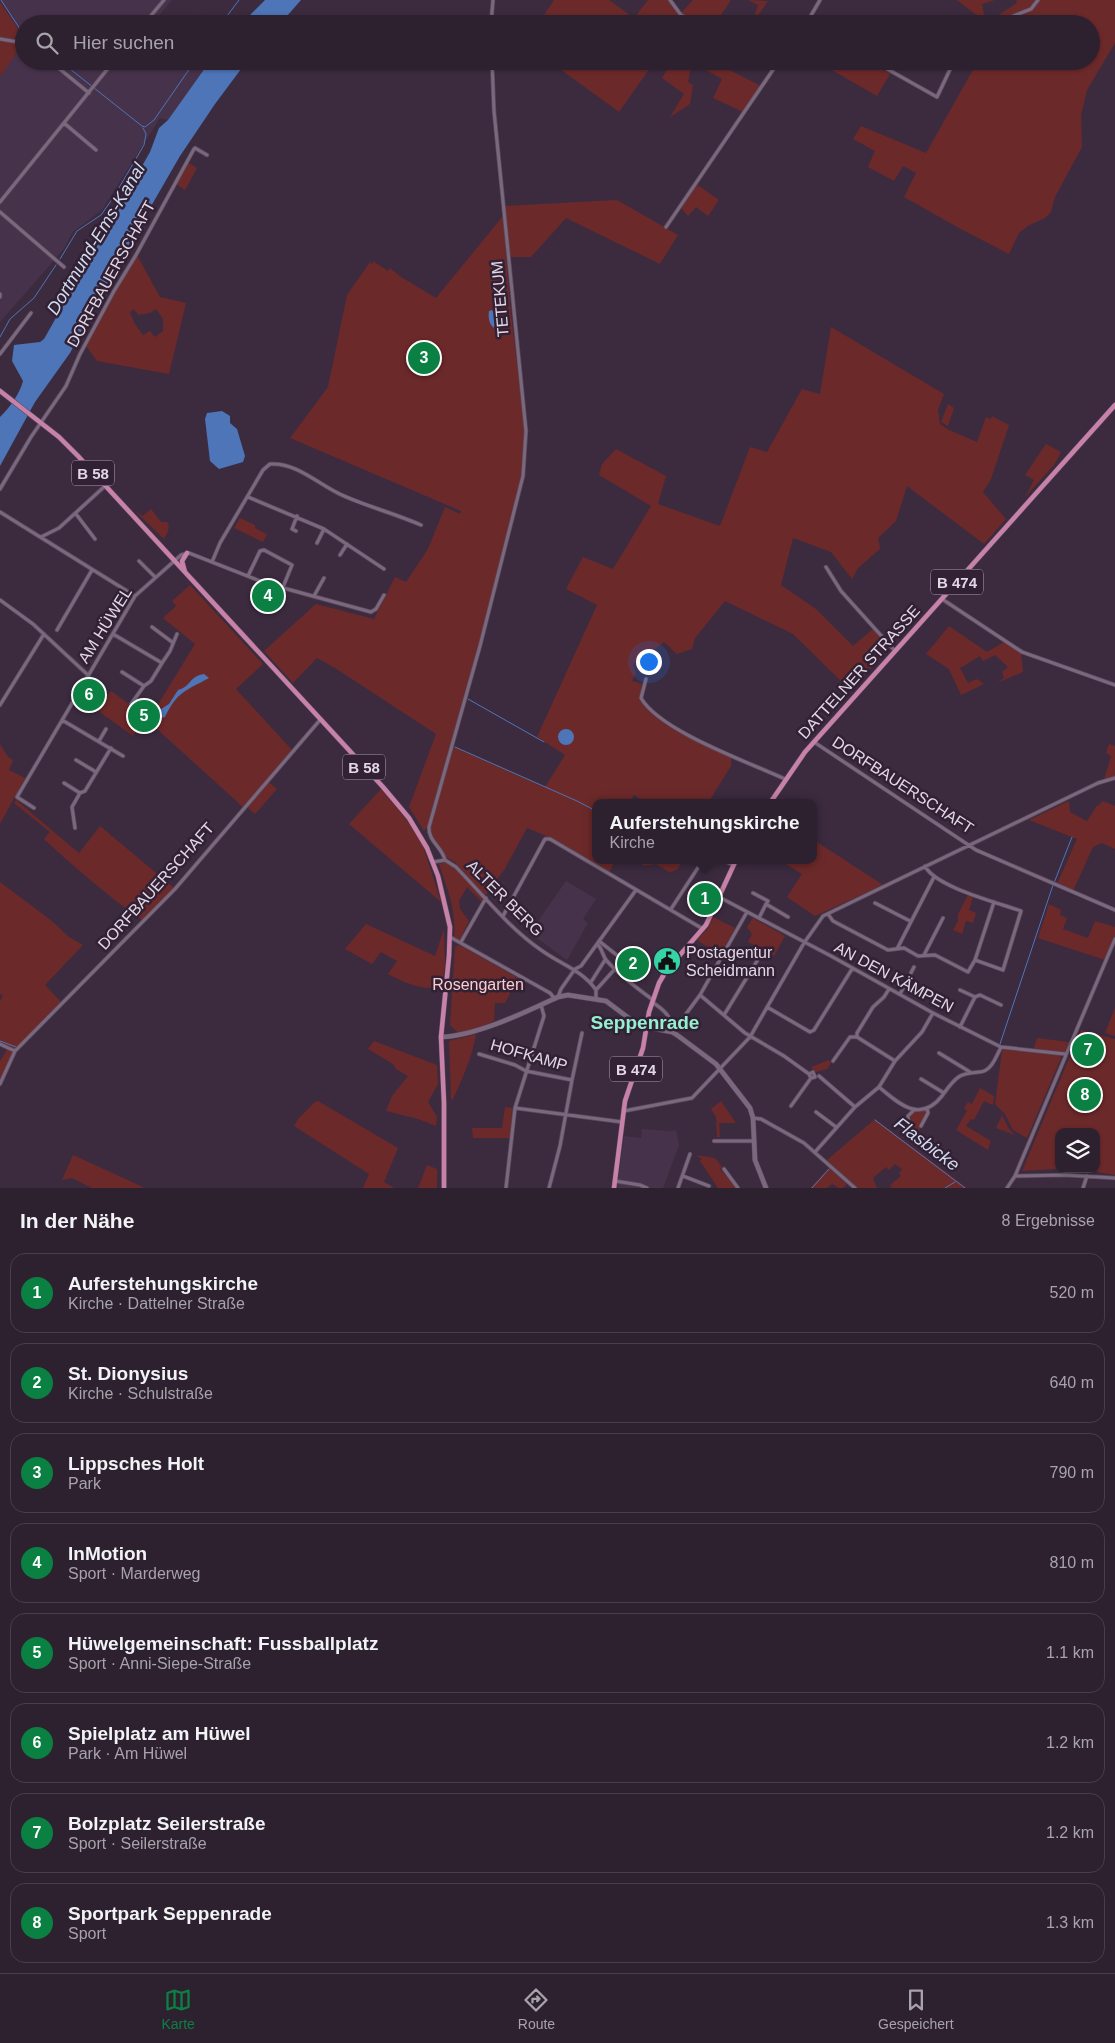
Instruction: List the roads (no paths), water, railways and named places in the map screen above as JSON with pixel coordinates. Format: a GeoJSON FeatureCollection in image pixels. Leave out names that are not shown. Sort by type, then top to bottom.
{"type":"FeatureCollection","features":[{"type":"Feature","properties":{"kind":"main road","name":"B 58"},"geometry":{"type":"LineString","coordinates":[[0,391],[59,437],[320,720],[409,818],[420,834],[433,862],[452,937],[441,1037],[444,1103],[444,1188]]}},
{"type":"Feature","properties":{"kind":"main road","name":"DATTELNER STRASSE"},"geometry":{"type":"LineString","coordinates":[[772,799],[798,760],[1115,405]]}},
{"type":"Feature","properties":{"kind":"main road"},"geometry":{"type":"LineString","coordinates":[[185,573],[182,561],[187,553]]}},
{"type":"Feature","properties":{"kind":"main road","name":"B 474"},"geometry":{"type":"LineString","coordinates":[[614,1188],[622,1122],[626,1111],[625,1101],[642,1048],[652,1001],[662,977],[703,929],[733,865]]}},
{"type":"Feature","properties":{"kind":"street"},"geometry":{"type":"LineString","coordinates":[[152,15],[164,0]]}},
{"type":"Feature","properties":{"kind":"street"},"geometry":{"type":"LineString","coordinates":[[491,15],[492,0]]}},
{"type":"Feature","properties":{"kind":"street"},"geometry":{"type":"LineString","coordinates":[[670,0],[681,15]]}},
{"type":"Feature","properties":{"kind":"street"},"geometry":{"type":"LineString","coordinates":[[811,15],[820,0]]}},
{"type":"Feature","properties":{"kind":"street"},"geometry":{"type":"LineString","coordinates":[[1014,15],[1031,8],[1038,0]]}},
{"type":"Feature","properties":{"kind":"street"},"geometry":{"type":"LineString","coordinates":[[0,39],[15,42]]}},
{"type":"Feature","properties":{"kind":"street"},"geometry":{"type":"LineString","coordinates":[[61,70],[89,93]]}},
{"type":"Feature","properties":{"kind":"street"},"geometry":{"type":"LineString","coordinates":[[0,202],[107,70]]}},
{"type":"Feature","properties":{"kind":"street","name":"TETEKUM"},"geometry":{"type":"LineString","coordinates":[[445,860],[443,852],[429,836],[429,827],[480,646],[522,476],[526,431],[494,110],[492,70]]}},
{"type":"Feature","properties":{"kind":"street"},"geometry":{"type":"LineString","coordinates":[[666,227],[773,70]]}},
{"type":"Feature","properties":{"kind":"street"},"geometry":{"type":"LineString","coordinates":[[889,70],[937,97],[950,70]]}},
{"type":"Feature","properties":{"kind":"street"},"geometry":{"type":"LineString","coordinates":[[64,123],[96,150]]}},
{"type":"Feature","properties":{"kind":"street","name":"DORFBAUERSCHAFT"},"geometry":{"type":"LineString","coordinates":[[41,422],[66,386],[80,354],[114,291],[194,149],[207,154]]}},
{"type":"Feature","properties":{"kind":"street"},"geometry":{"type":"LineString","coordinates":[[0,212],[64,267]]}},
{"type":"Feature","properties":{"kind":"street"},"geometry":{"type":"LineString","coordinates":[[0,354],[31,313]]}},
{"type":"Feature","properties":{"kind":"street"},"geometry":{"type":"LineString","coordinates":[[0,490],[41,422]]}},
{"type":"Feature","properties":{"kind":"street"},"geometry":{"type":"LineString","coordinates":[[212,562],[220,543],[263,470],[270,464],[278,463],[292,467],[342,495],[372,508],[396,514],[421,525]]}},
{"type":"Feature","properties":{"kind":"street"},"geometry":{"type":"LineString","coordinates":[[41,537],[58,528],[76,514],[105,486]]}},
{"type":"Feature","properties":{"kind":"street"},"geometry":{"type":"LineString","coordinates":[[248,497],[297,516],[324,529],[384,569]]}},
{"type":"Feature","properties":{"kind":"street"},"geometry":{"type":"LineString","coordinates":[[0,512],[135,596]]}},
{"type":"Feature","properties":{"kind":"street"},"geometry":{"type":"LineString","coordinates":[[76,514],[95,538]]}},
{"type":"Feature","properties":{"kind":"street"},"geometry":{"type":"LineString","coordinates":[[296,531],[292,529],[297,516]]}},
{"type":"Feature","properties":{"kind":"street"},"geometry":{"type":"LineString","coordinates":[[317,543],[324,529]]}},
{"type":"Feature","properties":{"kind":"street"},"geometry":{"type":"LineString","coordinates":[[340,556],[347,544]]}},
{"type":"Feature","properties":{"kind":"street"},"geometry":{"type":"LineString","coordinates":[[248,576],[260,550],[264,550],[292,565],[283,587]]}},
{"type":"Feature","properties":{"kind":"street"},"geometry":{"type":"LineString","coordinates":[[187,553],[248,576],[371,612],[376,609],[384,595]]}},
{"type":"Feature","properties":{"kind":"street","name":"AM HÜWEL"},"geometry":{"type":"LineString","coordinates":[[34,808],[17,797],[135,596],[173,561],[187,553]]}},
{"type":"Feature","properties":{"kind":"street"},"geometry":{"type":"LineString","coordinates":[[140,560],[155,577]]}},
{"type":"Feature","properties":{"kind":"street"},"geometry":{"type":"LineString","coordinates":[[826,567],[841,591],[895,651]]}},
{"type":"Feature","properties":{"kind":"street"},"geometry":{"type":"LineString","coordinates":[[57,630],[92,570]]}},
{"type":"Feature","properties":{"kind":"street"},"geometry":{"type":"LineString","coordinates":[[314,596],[324,578]]}},
{"type":"Feature","properties":{"kind":"street"},"geometry":{"type":"LineString","coordinates":[[942,599],[1022,652],[1115,685]]}},
{"type":"Feature","properties":{"kind":"street"},"geometry":{"type":"LineString","coordinates":[[0,600],[44,634],[89,676]]}},
{"type":"Feature","properties":{"kind":"street"},"geometry":{"type":"LineString","coordinates":[[152,627],[172,642]]}},
{"type":"Feature","properties":{"kind":"street"},"geometry":{"type":"LineString","coordinates":[[0,705],[44,634]]}},
{"type":"Feature","properties":{"kind":"street"},"geometry":{"type":"LineString","coordinates":[[113,634],[162,664]]}},
{"type":"Feature","properties":{"kind":"street"},"geometry":{"type":"LineString","coordinates":[[131,704],[144,686],[151,681],[170,651],[172,642],[177,634]]}},
{"type":"Feature","properties":{"kind":"street"},"geometry":{"type":"LineString","coordinates":[[122,672],[144,686]]}},
{"type":"Feature","properties":{"kind":"street"},"geometry":{"type":"LineString","coordinates":[[646,679],[641,698],[650,711],[660,719],[681,732],[785,779]]}},
{"type":"Feature","properties":{"kind":"street"},"geometry":{"type":"LineString","coordinates":[[62,720],[124,756]]}},
{"type":"Feature","properties":{"kind":"street","name":"DORFBAUERSCHAFT"},"geometry":{"type":"LineString","coordinates":[[15,1051],[175,889],[320,720]]}},
{"type":"Feature","properties":{"kind":"street"},"geometry":{"type":"LineString","coordinates":[[99,741],[106,729]]}},
{"type":"Feature","properties":{"kind":"street","name":"DORFBAUERSCHAFT"},"geometry":{"type":"LineString","coordinates":[[814,742],[968,845],[1098,783],[1115,778]]}},
{"type":"Feature","properties":{"kind":"street"},"geometry":{"type":"LineString","coordinates":[[75,828],[72,807],[80,793],[85,791],[111,748]]}},
{"type":"Feature","properties":{"kind":"street"},"geometry":{"type":"LineString","coordinates":[[76,760],[96,772]]}},
{"type":"Feature","properties":{"kind":"street"},"geometry":{"type":"LineString","coordinates":[[64,783],[80,793]]}},
{"type":"Feature","properties":{"kind":"street"},"geometry":{"type":"LineString","coordinates":[[503,916],[547,839],[703,929]]}},
{"type":"Feature","properties":{"kind":"street"},"geometry":{"type":"LineString","coordinates":[[626,1111],[690,1100],[750,1037],[818,921],[828,914],[968,845],[1115,910]]}},
{"type":"Feature","properties":{"kind":"street","name":"ALTER BERG"},"geometry":{"type":"LineString","coordinates":[[433,862],[445,860],[456,867],[503,916],[541,951],[575,969],[596,990]]}},
{"type":"Feature","properties":{"kind":"street"},"geometry":{"type":"LineString","coordinates":[[671,910],[700,864]]}},
{"type":"Feature","properties":{"kind":"street"},"geometry":{"type":"LineString","coordinates":[[926,866],[928,872],[934,877],[968,894],[1021,911],[1003,970],[975,960]]}},
{"type":"Feature","properties":{"kind":"street"},"geometry":{"type":"LineString","coordinates":[[897,949],[934,877]]}},
{"type":"Feature","properties":{"kind":"street"},"geometry":{"type":"LineString","coordinates":[[557,998],[575,969],[581,966],[636,890]]}},
{"type":"Feature","properties":{"kind":"street"},"geometry":{"type":"LineString","coordinates":[[753,893],[768,901],[759,918]]}},
{"type":"Feature","properties":{"kind":"street","name":"AN DEN KÄMPEN"},"geometry":{"type":"LineString","coordinates":[[719,897],[1001,1048],[1065,1054]]}},
{"type":"Feature","properties":{"kind":"street"},"geometry":{"type":"LineString","coordinates":[[461,942],[486,898]]}},
{"type":"Feature","properties":{"kind":"street"},"geometry":{"type":"LineString","coordinates":[[828,914],[833,921],[888,950],[904,948],[918,956],[935,955],[968,972],[975,960],[994,902]]}},
{"type":"Feature","properties":{"kind":"street"},"geometry":{"type":"LineString","coordinates":[[875,903],[910,921]]}},
{"type":"Feature","properties":{"kind":"street"},"geometry":{"type":"LineString","coordinates":[[766,904],[788,917]]}},
{"type":"Feature","properties":{"kind":"street"},"geometry":{"type":"LineString","coordinates":[[683,1018],[700,995],[747,912]]}},
{"type":"Feature","properties":{"kind":"street"},"geometry":{"type":"LineString","coordinates":[[924,955],[943,918]]}},
{"type":"Feature","properties":{"kind":"street"},"geometry":{"type":"LineString","coordinates":[[452,937],[557,998]]}},
{"type":"Feature","properties":{"kind":"street"},"geometry":{"type":"LineString","coordinates":[[1007,1188],[1015,1176],[1065,1054],[1115,940]]}},
{"type":"Feature","properties":{"kind":"street"},"geometry":{"type":"LineString","coordinates":[[598,943],[603,950],[605,960],[666,1012],[672,1025],[672,1032]]}},
{"type":"Feature","properties":{"kind":"street"},"geometry":{"type":"LineString","coordinates":[[596,999],[596,990],[616,969],[622,959],[598,943]]}},
{"type":"Feature","properties":{"kind":"street"},"geometry":{"type":"LineString","coordinates":[[590,982],[605,960]]}},
{"type":"Feature","properties":{"kind":"street"},"geometry":{"type":"LineString","coordinates":[[724,1015],[756,961]]}},
{"type":"Feature","properties":{"kind":"street"},"geometry":{"type":"LineString","coordinates":[[900,994],[914,967]]}},
{"type":"Feature","properties":{"kind":"street"},"geometry":{"type":"LineString","coordinates":[[767,1007],[810,1032],[814,1030],[842,988],[852,969]]}},
{"type":"Feature","properties":{"kind":"street"},"geometry":{"type":"LineString","coordinates":[[857,1037],[857,1033],[871,1011],[889,989]]}},
{"type":"Feature","properties":{"kind":"street"},"geometry":{"type":"LineString","coordinates":[[960,990],[975,998]]}},
{"type":"Feature","properties":{"kind":"street"},"geometry":{"type":"LineString","coordinates":[[441,1037],[462,1036],[568,995],[606,1001],[634,1022],[646,1027],[672,1032],[721,1069],[748,1105],[753,1118],[755,1163],[764,1187]]}},
{"type":"Feature","properties":{"kind":"street"},"geometry":{"type":"LineString","coordinates":[[700,995],[750,1037],[784,1056],[810,1076],[790,1106]]}},
{"type":"Feature","properties":{"kind":"street"},"geometry":{"type":"LineString","coordinates":[[960,1027],[975,998],[980,995],[1001,1005]]}},
{"type":"Feature","properties":{"kind":"street"},"geometry":{"type":"LineString","coordinates":[[511,1188],[506,1187],[515,1108],[544,1016],[541,1005]]}},
{"type":"Feature","properties":{"kind":"street"},"geometry":{"type":"LineString","coordinates":[[815,1152],[855,1106],[879,1087],[895,1061],[922,1032],[933,1013]]}},
{"type":"Feature","properties":{"kind":"street"},"geometry":{"type":"LineString","coordinates":[[549,1188],[560,1146],[582,1033]]}},
{"type":"Feature","properties":{"kind":"street"},"geometry":{"type":"LineString","coordinates":[[833,1061],[839,1051],[843,1050],[848,1039],[853,1036],[895,1061]]}},
{"type":"Feature","properties":{"kind":"street"},"geometry":{"type":"LineString","coordinates":[[0,1044],[15,1051],[0,1084]]}},
{"type":"Feature","properties":{"kind":"street"},"geometry":{"type":"LineString","coordinates":[[879,1087],[903,1106],[914,1110],[928,1108],[937,1102],[955,1080],[970,1072],[982,1072],[988,1069],[1001,1048]]}},
{"type":"Feature","properties":{"kind":"street"},"geometry":{"type":"LineString","coordinates":[[939,1053],[970,1072]]}},
{"type":"Feature","properties":{"kind":"street","name":"HOFKAMP"},"geometry":{"type":"LineString","coordinates":[[479,1054],[515,1065],[526,1071],[572,1080]]}},
{"type":"Feature","properties":{"kind":"street"},"geometry":{"type":"LineString","coordinates":[[819,1076],[855,1106]]}},
{"type":"Feature","properties":{"kind":"street"},"geometry":{"type":"LineString","coordinates":[[921,1079],[944,1093]]}},
{"type":"Feature","properties":{"kind":"street"},"geometry":{"type":"LineString","coordinates":[[903,1106],[908,1116],[908,1122],[915,1134],[937,1150]]}},
{"type":"Feature","properties":{"kind":"street"},"geometry":{"type":"LineString","coordinates":[[515,1108],[622,1122]]}},
{"type":"Feature","properties":{"kind":"street"},"geometry":{"type":"LineString","coordinates":[[921,1126],[928,1108]]}},
{"type":"Feature","properties":{"kind":"street"},"geometry":{"type":"LineString","coordinates":[[908,1116],[914,1110]]}},
{"type":"Feature","properties":{"kind":"street"},"geometry":{"type":"LineString","coordinates":[[816,1112],[836,1128]]}},
{"type":"Feature","properties":{"kind":"street"},"geometry":{"type":"LineString","coordinates":[[753,1118],[760,1118],[801,1140],[855,1188]]}},
{"type":"Feature","properties":{"kind":"street"},"geometry":{"type":"LineString","coordinates":[[714,1141],[754,1141]]}},
{"type":"Feature","properties":{"kind":"street"},"geometry":{"type":"LineString","coordinates":[[678,1188],[690,1154]]}},
{"type":"Feature","properties":{"kind":"street"},"geometry":{"type":"LineString","coordinates":[[724,1169],[738,1188]]}},
{"type":"Feature","properties":{"kind":"street"},"geometry":{"type":"LineString","coordinates":[[682,1176],[709,1186]]}},
{"type":"Feature","properties":{"kind":"street"},"geometry":{"type":"LineString","coordinates":[[1015,1176],[1115,1178]]}},
{"type":"Feature","properties":{"kind":"street"},"geometry":{"type":"LineString","coordinates":[[1083,1188],[1087,1176]]}},
{"type":"Feature","properties":{"kind":"street"},"geometry":{"type":"LineString","coordinates":[[615,1181],[640,1184],[647,1188]]}},
{"type":"Feature","properties":{"kind":"water"},"geometry":{"type":"Polygon","coordinates":[[[265,0],[301,0],[288,15],[250,15],[265,0]]]}},
{"type":"Feature","properties":{"kind":"water"},"geometry":{"type":"Polygon","coordinates":[[[204,70],[240,70],[180,156],[120,260],[70,353],[35,402],[0,466],[0,417],[14,401],[23,381],[12,361],[14,345],[40,342],[44,339],[150,152],[159,128],[168,120],[204,70]]]}},
{"type":"Feature","properties":{"kind":"water"},"geometry":{"type":"Polygon","coordinates":[[[492,310],[497,318],[494,328],[489,318],[489,311],[492,310]]]}},
{"type":"Feature","properties":{"kind":"water"},"geometry":{"type":"Polygon","coordinates":[[[222,411],[230,416],[230,423],[237,429],[245,456],[243,462],[219,469],[210,461],[205,419],[207,413],[222,411]]]}},
{"type":"Feature","properties":{"kind":"water"},"geometry":{"type":"Polygon","coordinates":[[[204,674],[209,678],[182,693],[165,717],[161,718],[159,714],[161,709],[169,704],[178,690],[185,687],[195,677],[204,674]]]}},
{"type":"Feature","properties":{"kind":"water"},"geometry":{"type":"Polygon","coordinates":[[[566,729],[574,737],[566,745],[558,737],[566,729]]]}},
{"type":"Feature","properties":{"kind":"waterway"},"geometry":{"type":"LineString","coordinates":[[1,0],[15,21]]}},
{"type":"Feature","properties":{"kind":"waterway"},"geometry":{"type":"LineString","coordinates":[[228,15],[239,0]]}},
{"type":"Feature","properties":{"kind":"waterway"},"geometry":{"type":"LineString","coordinates":[[71,70],[145,127],[154,120],[189,70]]}},
{"type":"Feature","properties":{"kind":"waterway","name":"Dortmund-Ems-Kanal"},"geometry":{"type":"LineString","coordinates":[[60,259],[77,231],[101,215],[113,198],[144,145],[146,134],[143,128]]}},
{"type":"Feature","properties":{"kind":"waterway"},"geometry":{"type":"LineString","coordinates":[[0,337],[10,319],[34,298],[56,265]]}},
{"type":"Feature","properties":{"kind":"waterway"},"geometry":{"type":"LineString","coordinates":[[468,699],[544,742]]}},
{"type":"Feature","properties":{"kind":"waterway"},"geometry":{"type":"LineString","coordinates":[[455,747],[592,809]]}},
{"type":"Feature","properties":{"kind":"waterway"},"geometry":{"type":"LineString","coordinates":[[1054,883],[1072,837]]}},
{"type":"Feature","properties":{"kind":"waterway"},"geometry":{"type":"LineString","coordinates":[[1000,1044],[1053,885]]}},
{"type":"Feature","properties":{"kind":"waterway"},"geometry":{"type":"LineString","coordinates":[[0,1041],[16,1047]]}},
{"type":"Feature","properties":{"kind":"waterway","name":"Flasbicke"},"geometry":{"type":"LineString","coordinates":[[875,1120],[965,1188]]}},
{"type":"Feature","properties":{"kind":"waterway"},"geometry":{"type":"LineString","coordinates":[[812,1188],[829,1169]]}},
{"type":"Feature","properties":{"kind":"waterway"},"geometry":{"type":"LineString","coordinates":[[945,1188],[955,1182]]}},
{"type":"Feature","properties":{"kind":"place","name":"Lippsches Holt"},"geometry":{"type":"Point","coordinates":[424,358]}},
{"type":"Feature","properties":{"kind":"place","name":"InMotion"},"geometry":{"type":"Point","coordinates":[268,596]}},
{"type":"Feature","properties":{"kind":"place","name":"Spielplatz am Hüwel"},"geometry":{"type":"Point","coordinates":[89,695]}},
{"type":"Feature","properties":{"kind":"place","name":"Hüwelgemeinschaft: Fussballplatz"},"geometry":{"type":"Point","coordinates":[144,716]}},
{"type":"Feature","properties":{"kind":"place","name":"Auferstehungskirche"},"geometry":{"type":"Point","coordinates":[705,899]}},
{"type":"Feature","properties":{"kind":"place","name":"Postagentur Scheidmann"},"geometry":{"type":"Point","coordinates":[667,961]}},
{"type":"Feature","properties":{"kind":"place","name":"St. Dionysius"},"geometry":{"type":"Point","coordinates":[633,964]}},
{"type":"Feature","properties":{"kind":"place","name":"Bolzplatz Seilerstraße"},"geometry":{"type":"Point","coordinates":[1088,1050]}},
{"type":"Feature","properties":{"kind":"place","name":"Sportpark Seppenrade"},"geometry":{"type":"Point","coordinates":[1085,1095]}},
{"type":"Feature","properties":{"kind":"district","name":"Seppenrade"},"geometry":{"type":"Point","coordinates":[645,1022]}},
{"type":"Feature","properties":{"kind":"park label","name":"Rosengarten"},"geometry":{"type":"Point","coordinates":[478,984]}}]}
